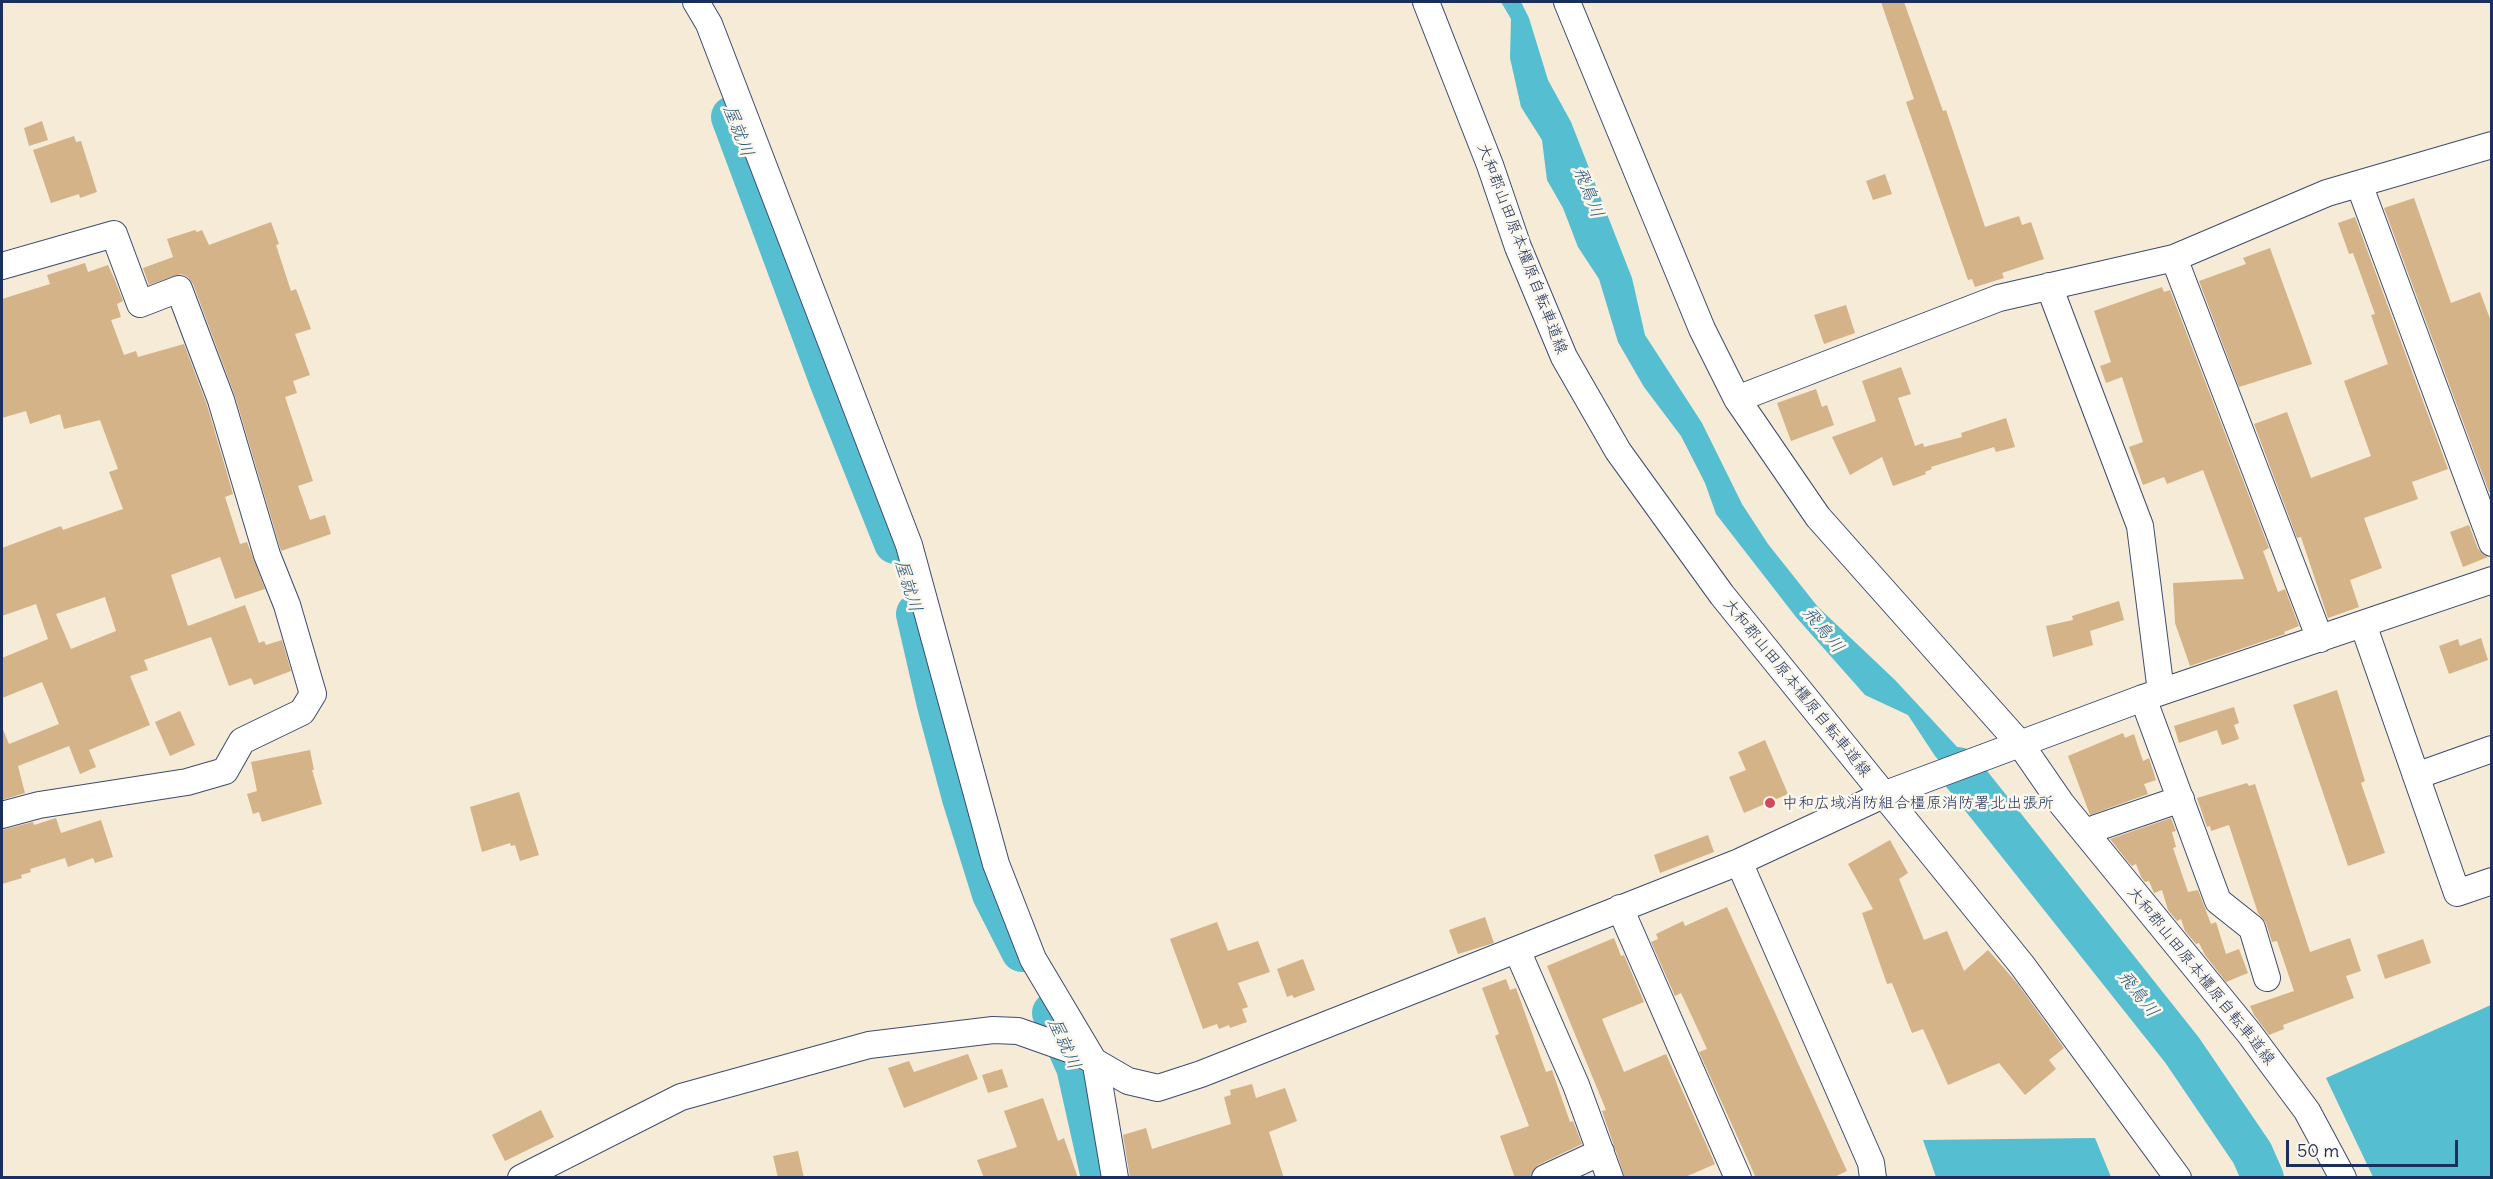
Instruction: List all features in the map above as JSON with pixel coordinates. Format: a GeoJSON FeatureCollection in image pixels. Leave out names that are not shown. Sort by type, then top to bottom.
{"type":"FeatureCollection","features":[{"type":"Feature","properties":{"kind":"street"},"geometry":{"type":"LineString","coordinates":[[696,2],[709,24],[909,545],[996,864],[1033,958],[1080,1055],[1115,1178]]}},
{"type":"Feature","properties":{"kind":"street","name":"大和郡山田原本橿原自転車道線"},"geometry":{"type":"LineString","coordinates":[[1426,2],[1490,165],[1518,247],[1564,357],[1612,442],[1722,595],[1889,793],[2022,965],[2178,1178]]}},
{"type":"Feature","properties":{"kind":"street","name":"大和郡山田原本橿原自転車道線"},"geometry":{"type":"LineString","coordinates":[[1567,2],[1702,329],[1737,399],[1818,517],[2061,803],[2249,1034],[2307,1111],[2343,1178]]}},
{"type":"Feature","properties":{"kind":"street"},"geometry":{"type":"LineString","coordinates":[[1737,399],[1999,298],[2174,258],[2327,194],[2492,145]]}},
{"type":"Feature","properties":{"kind":"street"},"geometry":{"type":"LineString","coordinates":[[2360,184],[2492,543]]}},
{"type":"Feature","properties":{"kind":"street"},"geometry":{"type":"LineString","coordinates":[[2,266],[114,234],[140,304],[179,289],[221,400],[267,555],[287,605],[313,694],[302,712],[242,741],[225,771],[187,782],[39,804],[2,815]]}},
{"type":"Feature","properties":{"kind":"street"},"geometry":{"type":"LineString","coordinates":[[2174,258],[2320,639]]}},
{"type":"Feature","properties":{"kind":"street"},"geometry":{"type":"LineString","coordinates":[[2049,286],[2140,526],[2152,695],[2181,799],[2218,901],[2252,928],[2267,978]]}},
{"type":"Feature","properties":{"kind":"street"},"geometry":{"type":"LineString","coordinates":[[521,1178],[611,1130],[681,1097],[869,1045],[993,1030],[1018,1031],[1080,1055],[1128,1081],[1158,1088],[1201,1074],[1739,862],[1889,793],[2152,695],[2492,580]]}},
{"type":"Feature","properties":{"kind":"street"},"geometry":{"type":"LineString","coordinates":[[2363,624],[2457,893],[2492,881]]}},
{"type":"Feature","properties":{"kind":"street"},"geometry":{"type":"LineString","coordinates":[[2416,776],[2492,749]]}},
{"type":"Feature","properties":{"kind":"street"},"geometry":{"type":"LineString","coordinates":[[2096,828],[2181,799]]}},
{"type":"Feature","properties":{"kind":"street"},"geometry":{"type":"LineString","coordinates":[[1739,862],[1871,1163],[1873,1178]]}},
{"type":"Feature","properties":{"kind":"street"},"geometry":{"type":"LineString","coordinates":[[1620,908],[1738,1178]]}},
{"type":"Feature","properties":{"kind":"street"},"geometry":{"type":"LineString","coordinates":[[1517,950],[1576,1085],[1611,1178]]}},
{"type":"Feature","properties":{"kind":"street"},"geometry":{"type":"LineString","coordinates":[[1545,1178],[1601,1152]]}},
{"type":"Feature","properties":{"kind":"water"},"geometry":{"type":"Polygon","coordinates":[[[1501,2],[1521,2],[1529,18],[1548,80],[1571,122],[1632,278],[1645,335],[1702,423],[1742,504],[1768,544],[1818,607],[1895,680],[1960,750],[1995,798],[1990,826],[1978,806],[1935,756],[1908,715],[1865,695],[1796,617],[1716,514],[1705,483],[1681,436],[1644,387],[1618,342],[1599,279],[1578,247],[1563,208],[1547,180],[1542,140],[1521,107],[1510,58],[1511,19],[1501,2]]]}},
{"type":"Feature","properties":{"kind":"water"},"geometry":{"type":"Polygon","coordinates":[[[2491,1005],[2491,1177],[2373,1177],[2326,1078],[2491,1005]]]}},
{"type":"Feature","properties":{"kind":"water"},"geometry":{"type":"Polygon","coordinates":[[[2095,1138],[2111,1177],[1936,1177],[1923,1140],[2095,1138]]]}},
{"type":"Feature","properties":{"kind":"building"},"geometry":{"type":"Polygon","coordinates":[[[1881,2],[1904,2],[1943,111],[1946,110],[1985,227],[2019,216],[2022,225],[2031,222],[2044,259],[2002,273],[2004,278],[1975,287],[1972,279],[1968,280],[1906,102],[1914,99],[1881,2]]]}},
{"type":"Feature","properties":{"kind":"building"},"geometry":{"type":"Polygon","coordinates":[[[42,121],[48,140],[29,146],[24,128],[42,121]]]}},
{"type":"Feature","properties":{"kind":"building"},"geometry":{"type":"Polygon","coordinates":[[[74,136],[76,142],[81,141],[97,192],[80,198],[79,194],[51,203],[33,150],[74,136]]]}},
{"type":"Feature","properties":{"kind":"building"},"geometry":{"type":"Polygon","coordinates":[[[1885,174],[1892,194],[1873,200],[1866,181],[1885,174]]]}},
{"type":"Feature","properties":{"kind":"building"},"geometry":{"type":"Polygon","coordinates":[[[2414,198],[2451,303],[2480,292],[2492,324],[2492,492],[2489,492],[2384,208],[2414,198]]]}},
{"type":"Feature","properties":{"kind":"building"},"geometry":{"type":"Polygon","coordinates":[[[2355,217],[2448,469],[2412,482],[2418,499],[2364,518],[2382,568],[2350,580],[2359,607],[2328,618],[2301,537],[2297,538],[2254,424],[2287,412],[2311,478],[2371,456],[2344,381],[2388,364],[2371,315],[2375,314],[2353,253],[2349,254],[2338,223],[2355,217]]]}},
{"type":"Feature","properties":{"kind":"building"},"geometry":{"type":"Polygon","coordinates":[[[271,222],[291,291],[296,289],[311,329],[295,334],[310,375],[293,381],[297,393],[285,397],[313,481],[298,486],[310,520],[325,515],[331,534],[281,551],[235,396],[193,284],[188,277],[181,274],[149,285],[143,268],[173,257],[167,239],[202,230],[209,245],[271,222]]]}},
{"type":"Feature","properties":{"kind":"building"},"geometry":{"type":"Polygon","coordinates":[[[2270,248],[2312,364],[2239,387],[2199,281],[2246,264],[2243,258],[2270,248]]]}},
{"type":"Feature","properties":{"kind":"building"},"geometry":{"type":"Polygon","coordinates":[[[85,263],[88,272],[108,265],[123,301],[117,304],[121,317],[111,320],[124,355],[136,351],[138,357],[184,344],[207,405],[233,494],[225,497],[240,544],[247,542],[265,589],[235,599],[220,557],[171,575],[188,626],[245,605],[259,643],[264,641],[266,645],[282,640],[291,671],[254,685],[251,678],[229,686],[211,637],[144,660],[148,670],[130,676],[150,725],[89,750],[96,767],[80,774],[69,746],[18,766],[25,793],[2,800],[2,727],[9,744],[59,724],[42,682],[2,698],[2,658],[48,639],[36,604],[2,616],[2,548],[61,526],[63,530],[123,509],[109,472],[118,469],[100,420],[64,429],[60,414],[30,424],[26,411],[2,418],[2,299],[50,284],[47,275],[85,263]],[[105,597],[56,614],[71,649],[116,631],[105,597]]]}},
{"type":"Feature","properties":{"kind":"building"},"geometry":{"type":"Polygon","coordinates":[[[2162,287],[2164,292],[2170,290],[2269,548],[2263,551],[2278,592],[2285,589],[2299,626],[2284,632],[2285,634],[2190,666],[2175,623],[2173,583],[2244,579],[2203,470],[2167,484],[2164,477],[2143,485],[2129,447],[2143,442],[2122,377],[2106,383],[2100,366],[2111,362],[2094,311],[2162,287]]]}},
{"type":"Feature","properties":{"kind":"building"},"geometry":{"type":"Polygon","coordinates":[[[1846,305],[1855,333],[1824,344],[1814,315],[1846,305]]]}},
{"type":"Feature","properties":{"kind":"building"},"geometry":{"type":"Polygon","coordinates":[[[1901,367],[1911,394],[1898,398],[1915,446],[1923,443],[1924,447],[1962,437],[1961,433],[2006,418],[2015,447],[1996,452],[1994,447],[1931,467],[1932,469],[1925,472],[1926,474],[1893,486],[1882,457],[1850,475],[1832,437],[1876,421],[1862,381],[1901,367]]]}},
{"type":"Feature","properties":{"kind":"building"},"geometry":{"type":"Polygon","coordinates":[[[1816,389],[1822,407],[1827,405],[1834,425],[1791,441],[1777,403],[1816,389]]]}},
{"type":"Feature","properties":{"kind":"building"},"geometry":{"type":"Polygon","coordinates":[[[2469,525],[2478,549],[2488,557],[2463,567],[2450,532],[2469,525]]]}},
{"type":"Feature","properties":{"kind":"building"},"geometry":{"type":"Polygon","coordinates":[[[2119,601],[2124,620],[2090,631],[2093,645],[2053,657],[2046,626],[2073,620],[2072,616],[2119,601]]]}},
{"type":"Feature","properties":{"kind":"building"},"geometry":{"type":"Polygon","coordinates":[[[2481,638],[2488,660],[2449,674],[2439,646],[2458,639],[2460,646],[2481,638]]]}},
{"type":"Feature","properties":{"kind":"building"},"geometry":{"type":"Polygon","coordinates":[[[2337,690],[2365,781],[2361,783],[2385,853],[2348,866],[2293,705],[2337,690]]]}},
{"type":"Feature","properties":{"kind":"building"},"geometry":{"type":"Polygon","coordinates":[[[2234,707],[2239,723],[2234,725],[2239,739],[2222,745],[2217,730],[2179,743],[2174,726],[2234,707]]]}},
{"type":"Feature","properties":{"kind":"building"},"geometry":{"type":"Polygon","coordinates":[[[180,711],[195,745],[170,756],[155,722],[180,711]]]}},
{"type":"Feature","properties":{"kind":"building"},"geometry":{"type":"Polygon","coordinates":[[[2123,733],[2125,738],[2134,734],[2143,761],[2149,758],[2156,780],[2144,784],[2148,794],[2090,815],[2068,756],[2123,733]]]}},
{"type":"Feature","properties":{"kind":"building"},"geometry":{"type":"Polygon","coordinates":[[[1765,740],[1788,794],[1744,813],[1729,777],[1746,770],[1738,752],[1765,740]]]}},
{"type":"Feature","properties":{"kind":"building"},"geometry":{"type":"Polygon","coordinates":[[[310,750],[314,770],[312,770],[322,804],[262,822],[259,812],[253,814],[247,794],[257,791],[251,762],[310,750]]]}},
{"type":"Feature","properties":{"kind":"building"},"geometry":{"type":"Polygon","coordinates":[[[2247,783],[2249,786],[2255,784],[2310,952],[2350,938],[2361,971],[2346,976],[2354,998],[2283,1025],[2284,1029],[2269,1035],[2250,1006],[2294,991],[2277,941],[2272,942],[2266,923],[2258,913],[2229,825],[2211,831],[2210,826],[2207,827],[2197,798],[2247,783]]]}},
{"type":"Feature","properties":{"kind":"building"},"geometry":{"type":"Polygon","coordinates":[[[519,792],[539,855],[520,861],[515,845],[511,846],[510,843],[482,852],[470,807],[519,792]]]}},
{"type":"Feature","properties":{"kind":"building"},"geometry":{"type":"Polygon","coordinates":[[[56,818],[61,833],[101,820],[113,857],[95,863],[93,858],[68,867],[65,858],[30,869],[31,872],[21,875],[22,878],[2,884],[2,830],[33,822],[34,825],[56,818]]]}},
{"type":"Feature","properties":{"kind":"building"},"geometry":{"type":"Polygon","coordinates":[[[2171,818],[2176,831],[2172,832],[2176,847],[2173,848],[2188,892],[2198,890],[2211,924],[2216,922],[2226,954],[2239,949],[2248,973],[2226,982],[2205,955],[2199,943],[2196,944],[2185,931],[2181,919],[2177,921],[2168,910],[2162,890],[2154,893],[2149,881],[2145,882],[2141,877],[2136,864],[2132,866],[2110,839],[2171,818]]]}},
{"type":"Feature","properties":{"kind":"building"},"geometry":{"type":"Polygon","coordinates":[[[1708,835],[1714,852],[1660,873],[1654,855],[1708,835]]]}},
{"type":"Feature","properties":{"kind":"building"},"geometry":{"type":"Polygon","coordinates":[[[1890,840],[1908,873],[1899,879],[1924,940],[1947,931],[1964,971],[1988,950],[2017,983],[2064,1048],[2049,1060],[2056,1069],[2025,1095],[1999,1063],[1948,1085],[1923,1029],[1912,1033],[1892,983],[1887,984],[1862,913],[1873,909],[1848,864],[1890,840]]]}},
{"type":"Feature","properties":{"kind":"building"},"geometry":{"type":"Polygon","coordinates":[[[1727,907],[1847,1171],[1832,1178],[1756,1178],[1699,1052],[1707,1049],[1681,993],[1675,996],[1651,942],[1658,939],[1656,934],[1683,921],[1685,926],[1727,907]]]}},
{"type":"Feature","properties":{"kind":"building"},"geometry":{"type":"Polygon","coordinates":[[[1485,917],[1494,943],[1458,954],[1449,930],[1485,917]]]}},
{"type":"Feature","properties":{"kind":"building"},"geometry":{"type":"Polygon","coordinates":[[[1217,922],[1228,951],[1258,941],[1270,972],[1238,983],[1248,1007],[1242,1009],[1247,1022],[1230,1028],[1229,1025],[1219,1029],[1217,1024],[1203,1029],[1170,939],[1217,922]]]}},
{"type":"Feature","properties":{"kind":"building"},"geometry":{"type":"Polygon","coordinates":[[[1614,938],[1621,956],[1624,955],[1644,1002],[1602,1019],[1624,1072],[1666,1054],[1715,1164],[1683,1178],[1625,1178],[1602,1111],[1606,1110],[1547,966],[1614,938]]]}},
{"type":"Feature","properties":{"kind":"building"},"geometry":{"type":"Polygon","coordinates":[[[2423,939],[2431,963],[2385,979],[2377,955],[2423,939]]]}},
{"type":"Feature","properties":{"kind":"building"},"geometry":{"type":"Polygon","coordinates":[[[1303,959],[1315,990],[1294,998],[1292,995],[1287,997],[1277,969],[1303,959]]]}},
{"type":"Feature","properties":{"kind":"building"},"geometry":{"type":"Polygon","coordinates":[[[1506,979],[1510,990],[1516,988],[1546,1072],[1552,1070],[1570,1122],[1573,1121],[1582,1144],[1538,1165],[1530,1178],[1515,1178],[1500,1136],[1529,1126],[1495,1036],[1499,1034],[1482,988],[1506,979]]]}},
{"type":"Feature","properties":{"kind":"building"},"geometry":{"type":"Polygon","coordinates":[[[968,1054],[978,1079],[904,1108],[888,1068],[909,1061],[914,1072],[968,1054]]]}},
{"type":"Feature","properties":{"kind":"building"},"geometry":{"type":"Polygon","coordinates":[[[1002,1069],[1008,1087],[988,1093],[982,1075],[1002,1069]]]}},
{"type":"Feature","properties":{"kind":"building"},"geometry":{"type":"Polygon","coordinates":[[[1252,1084],[1256,1098],[1285,1088],[1297,1121],[1269,1132],[1284,1178],[1130,1178],[1123,1135],[1146,1128],[1152,1149],[1231,1124],[1224,1097],[1231,1095],[1230,1090],[1252,1084]]]}},
{"type":"Feature","properties":{"kind":"building"},"geometry":{"type":"Polygon","coordinates":[[[1043,1098],[1058,1141],[1064,1138],[1078,1178],[984,1178],[977,1160],[1017,1147],[1004,1111],[1043,1098]]]}},
{"type":"Feature","properties":{"kind":"building"},"geometry":{"type":"Polygon","coordinates":[[[541,1110],[554,1137],[505,1161],[492,1135],[541,1110]]]}},
{"type":"Feature","properties":{"kind":"building"},"geometry":{"type":"Polygon","coordinates":[[[798,1151],[804,1178],[778,1178],[773,1156],[798,1151]]]}},
{"type":"Feature","properties":{"kind":"waterway","name":"屋就川"},"geometry":{"type":"LineString","coordinates":[[732,117],[831,383],[895,543]]}},
{"type":"Feature","properties":{"kind":"waterway","name":"屋就川"},"geometry":{"type":"LineString","coordinates":[[917,614],[963,798],[993,894],[1022,951]]}},
{"type":"Feature","properties":{"kind":"waterway","name":"飛鳥川"},"geometry":{"type":"LineString","coordinates":[[1958,768],[2182,1050],[2252,1153],[2263,1178]]}},
{"type":"Feature","properties":{"kind":"waterway","name":"屋就川"},"geometry":{"type":"LineString","coordinates":[[1053,1013],[1077,1067],[1102,1178]]}},
{"type":"Feature","properties":{"kind":"place","name":"中和広域消防組合橿原消防署北出張所"},"geometry":{"type":"Point","coordinates":[1770,803]}}]}
